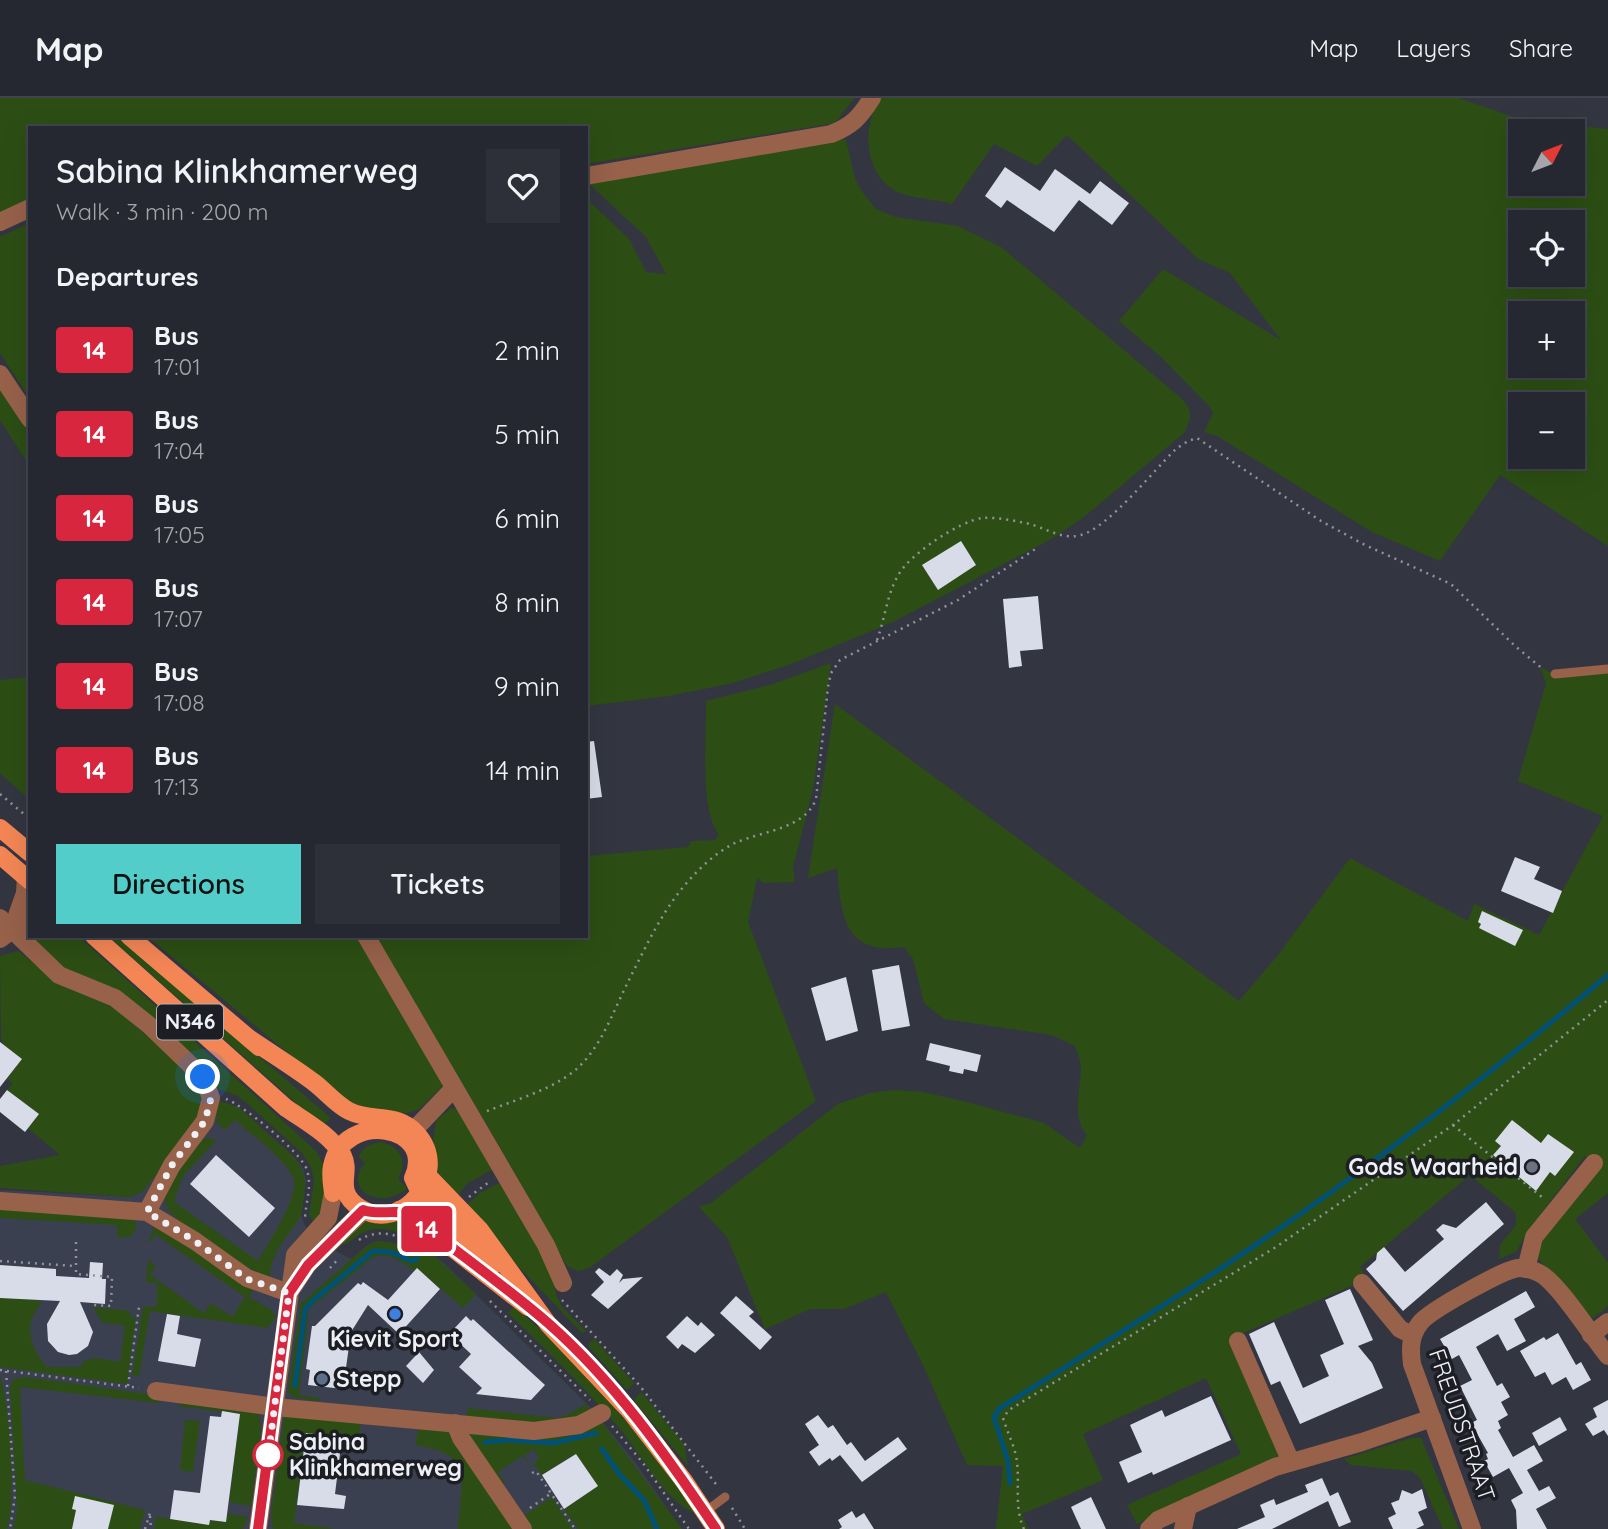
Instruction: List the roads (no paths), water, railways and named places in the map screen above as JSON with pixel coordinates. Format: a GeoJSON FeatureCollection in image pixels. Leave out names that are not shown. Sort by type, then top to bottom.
{"type":"FeatureCollection","features":[{"type":"Feature","properties":{"kind":"main road"},"geometry":{"type":"LineString","coordinates":[[0,828],[28,851]]}},
{"type":"Feature","properties":{"kind":"main road"},"geometry":{"type":"LineString","coordinates":[[0,855],[28,879]]}},
{"type":"Feature","properties":{"kind":"main road","name":"N346"},"geometry":{"type":"LineString","coordinates":[[96,938],[286,1108],[317,1130],[336,1157]]}},
{"type":"Feature","properties":{"kind":"main road","name":"N346"},"geometry":{"type":"LineString","coordinates":[[131,938],[250,1039],[360,1125]]}},
{"type":"Feature","properties":{"kind":"main road"},"geometry":{"type":"LineString","coordinates":[[333,1193],[331,1177],[336,1157],[360,1125],[407,1132],[416,1168],[413,1178],[425,1185],[497,1267],[512,1277],[548,1324],[630,1411],[716,1529]]}},
{"type":"Feature","properties":{"kind":"main road"},"geometry":{"type":"LineString","coordinates":[[336,1157],[345,1166],[343,1178],[346,1191],[363,1210],[382,1213],[399,1210],[425,1185]]}},
{"type":"Feature","properties":{"kind":"main road"},"geometry":{"type":"LineString","coordinates":[[399,1210],[410,1215],[548,1324]]}},
{"type":"Feature","properties":{"kind":"street"},"geometry":{"type":"LineString","coordinates":[[588,176],[831,134],[849,127],[860,118],[872,98]]}},
{"type":"Feature","properties":{"kind":"street"},"geometry":{"type":"LineString","coordinates":[[0,222],[28,209]]}},
{"type":"Feature","properties":{"kind":"street"},"geometry":{"type":"LineString","coordinates":[[0,374],[28,416]]}},
{"type":"Feature","properties":{"kind":"street"},"geometry":{"type":"LineString","coordinates":[[4,929],[28,879]]}},
{"type":"Feature","properties":{"kind":"street"},"geometry":{"type":"LineString","coordinates":[[4,929],[28,925]]}},
{"type":"Feature","properties":{"kind":"street"},"geometry":{"type":"LineString","coordinates":[[4,929],[59,975],[115,998],[149,1025],[203,1077],[211,1098],[205,1121],[172,1165],[147,1212]]}},
{"type":"Feature","properties":{"kind":"street"},"geometry":{"type":"LineString","coordinates":[[367,938],[546,1245],[562,1280]]}},
{"type":"Feature","properties":{"kind":"street"},"geometry":{"type":"LineString","coordinates":[[407,1132],[454,1088]]}},
{"type":"Feature","properties":{"kind":"street"},"geometry":{"type":"LineString","coordinates":[[1594,1163],[1534,1237],[1526,1269],[1549,1280],[1608,1356]]}},
{"type":"Feature","properties":{"kind":"street"},"geometry":{"type":"LineString","coordinates":[[258,1529],[295,1255],[328,1217],[333,1193]]}},
{"type":"Feature","properties":{"kind":"street"},"geometry":{"type":"LineString","coordinates":[[0,1202],[147,1212],[195,1241],[247,1279],[289,1293]]}},
{"type":"Feature","properties":{"kind":"street"},"geometry":{"type":"LineString","coordinates":[[289,1293],[308,1265],[363,1210]]}},
{"type":"Feature","properties":{"kind":"street","name":"FREUDSTRAAT"},"geometry":{"type":"LineString","coordinates":[[1472,1529],[1412,1364],[1412,1335],[1432,1312],[1511,1270],[1526,1269]]}},
{"type":"Feature","properties":{"kind":"street","name":"FREUDSTRAAT"},"geometry":{"type":"LineString","coordinates":[[1362,1283],[1400,1329],[1412,1335]]}},
{"type":"Feature","properties":{"kind":"street"},"geometry":{"type":"LineString","coordinates":[[1591,1335],[1608,1321]]}},
{"type":"Feature","properties":{"kind":"street"},"geometry":{"type":"LineString","coordinates":[[1238,1341],[1291,1462]]}},
{"type":"Feature","properties":{"kind":"street"},"geometry":{"type":"LineString","coordinates":[[156,1391],[275,1407],[534,1431],[579,1424],[602,1413]]}},
{"type":"Feature","properties":{"kind":"street"},"geometry":{"type":"LineString","coordinates":[[1149,1529],[1158,1520],[1291,1462],[1362,1443],[1432,1418]]}},
{"type":"Feature","properties":{"kind":"street"},"geometry":{"type":"LineString","coordinates":[[455,1423],[461,1438],[519,1524]]}},
{"type":"Feature","properties":{"kind":"street"},"geometry":{"type":"LineString","coordinates":[[1183,1529],[1188,1506]]}},
{"type":"Feature","properties":{"kind":"lane"},"geometry":{"type":"LineString","coordinates":[[1555,674],[1608,669]]}},
{"type":"Feature","properties":{"kind":"lane"},"geometry":{"type":"LineString","coordinates":[[705,1512],[726,1497]]}},
{"type":"Feature","properties":{"kind":"waterway"},"geometry":{"type":"LineString","coordinates":[[1010,1483],[1008,1461],[994,1417],[1000,1408],[1215,1272],[1317,1202],[1465,1091],[1608,975]]}},
{"type":"Feature","properties":{"kind":"waterway"},"geometry":{"type":"LineString","coordinates":[[295,1386],[305,1310],[310,1303],[373,1251],[391,1252],[412,1261],[417,1259]]}},
{"type":"Feature","properties":{"kind":"waterway"},"geometry":{"type":"LineString","coordinates":[[485,1442],[508,1440],[553,1443],[596,1433]]}},
{"type":"Feature","properties":{"kind":"waterway"},"geometry":{"type":"LineString","coordinates":[[602,1449],[620,1475],[644,1500],[657,1529]]}},
{"type":"Feature","properties":{"kind":"place","name":"Gods Waarheid"},"geometry":{"type":"Point","coordinates":[1532,1167]}},
{"type":"Feature","properties":{"kind":"place","name":"Kievit Sport"},"geometry":{"type":"Point","coordinates":[395,1314]}},
{"type":"Feature","properties":{"kind":"place","name":"Stepp"},"geometry":{"type":"Point","coordinates":[322,1379]}},
{"type":"Feature","properties":{"kind":"place","name":"Sabina Klinkhamerweg"},"geometry":{"type":"Point","coordinates":[268,1455]}}]}
